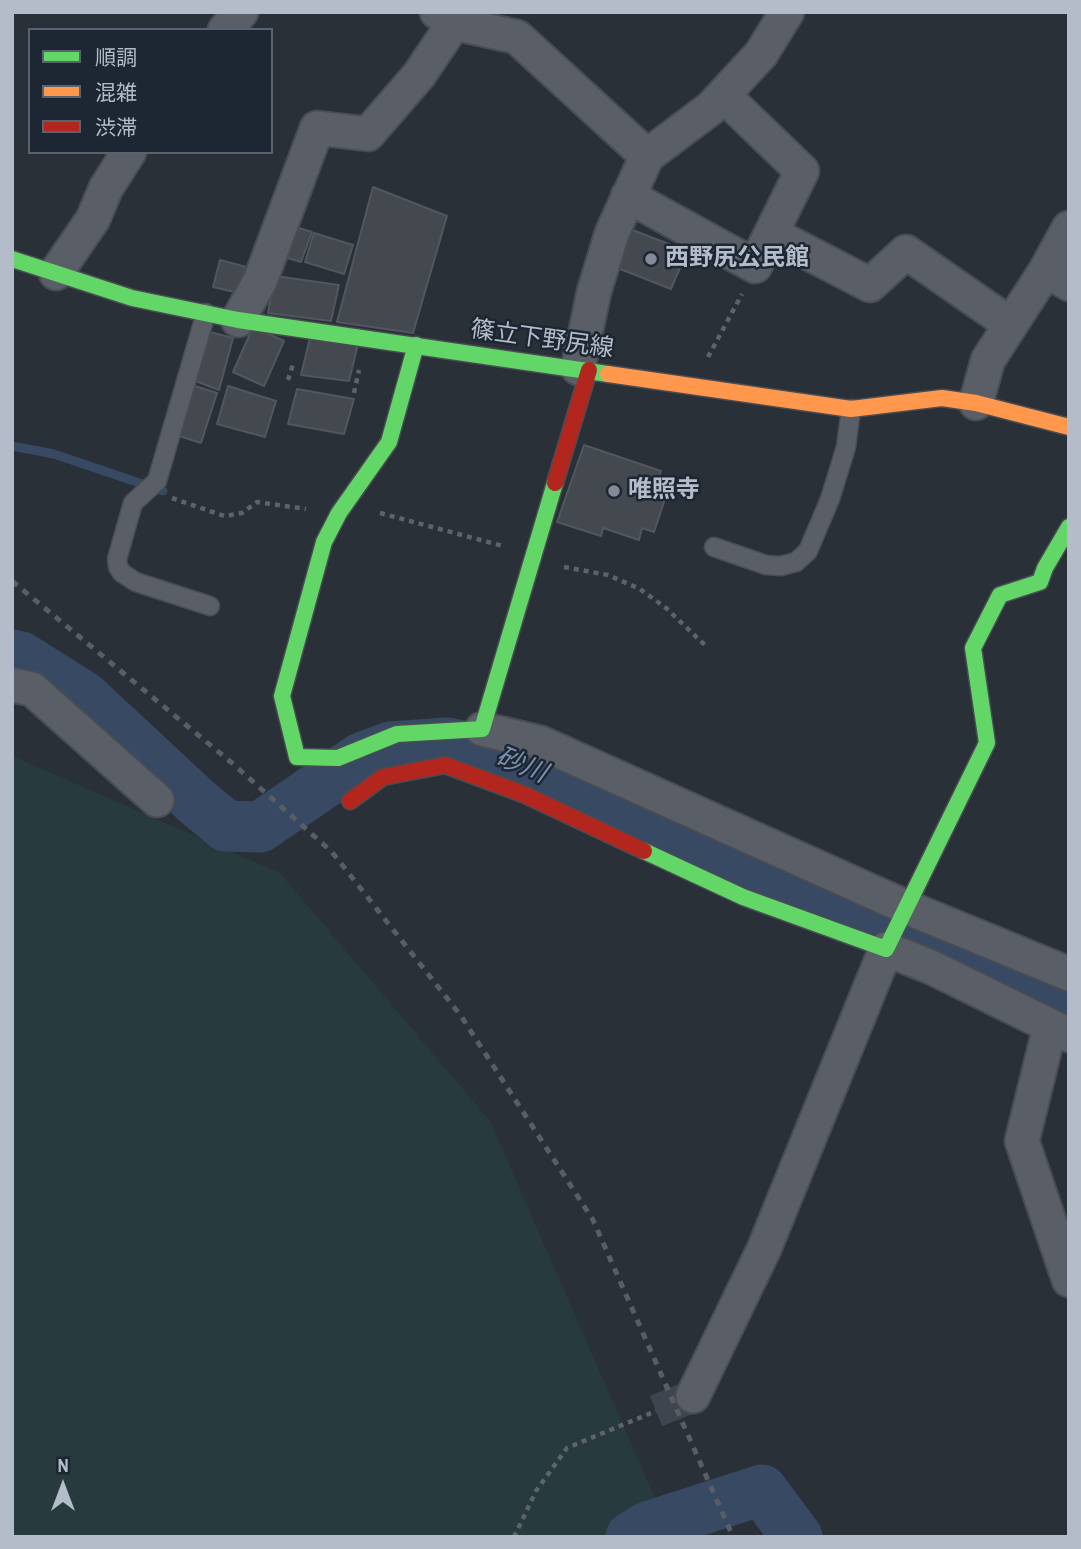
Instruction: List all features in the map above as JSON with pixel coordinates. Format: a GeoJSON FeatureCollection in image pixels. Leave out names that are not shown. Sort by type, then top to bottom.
{"type":"FeatureCollection","features":[{"type":"Feature","properties":{"kind":"street"},"geometry":{"type":"LineString","coordinates":[[227,28],[241,12]]}},
{"type":"Feature","properties":{"kind":"street"},"geometry":{"type":"LineString","coordinates":[[482,729],[533,559],[584,369],[594,292],[612,233],[647,156],[723,95],[761,54],[787,12]]}},
{"type":"Feature","properties":{"kind":"street"},"geometry":{"type":"LineString","coordinates":[[238,320],[260,281],[317,128],[368,134],[419,75],[445,18],[517,37],[647,156]]}},
{"type":"Feature","properties":{"kind":"street"},"geometry":{"type":"LineString","coordinates":[[628,196],[755,266],[802,171],[723,95]]}},
{"type":"Feature","properties":{"kind":"street"},"geometry":{"type":"LineString","coordinates":[[56,273],[93,219],[106,188],[128,154]]}},
{"type":"Feature","properties":{"kind":"street"},"geometry":{"type":"LineString","coordinates":[[976,403],[988,360],[1010,324],[1057,277],[1069,228]]}},
{"type":"Feature","properties":{"kind":"street"},"geometry":{"type":"LineString","coordinates":[[772,234],[870,285],[906,252],[1010,324]]}},
{"type":"Feature","properties":{"kind":"street","name":"篠立下野尻線"},"geometry":{"type":"LineString","coordinates":[[12,259],[132,298],[238,320],[851,410],[942,398],[976,403],[1069,427]]}},
{"type":"Feature","properties":{"kind":"street"},"geometry":{"type":"LineString","coordinates":[[416,345],[388,442],[342,509],[324,542],[282,696],[297,757],[338,758],[397,734],[482,729],[541,743],[904,912],[1069,974]]}},
{"type":"Feature","properties":{"kind":"street"},"geometry":{"type":"LineString","coordinates":[[693,1396],[764,1249],[888,944],[987,743],[972,648],[1000,595],[1040,582],[1045,568],[1069,527]]}},
{"type":"Feature","properties":{"kind":"street"},"geometry":{"type":"LineString","coordinates":[[12,685],[32,690],[157,800]]}},
{"type":"Feature","properties":{"kind":"street"},"geometry":{"type":"LineString","coordinates":[[350,801],[383,777],[445,765],[523,794],[743,897],[888,944],[1059,1031],[1023,1141],[1069,1280]]}},
{"type":"Feature","properties":{"kind":"lane"},"geometry":{"type":"LineString","coordinates":[[206,313],[157,481],[134,503],[117,559],[118,567],[128,577],[147,587],[210,606]]}},
{"type":"Feature","properties":{"kind":"lane"},"geometry":{"type":"LineString","coordinates":[[714,547],[766,565],[781,566],[796,562],[808,551],[830,499],[846,447],[851,410]]}},
{"type":"Feature","properties":{"kind":"path"},"geometry":{"type":"LineString","coordinates":[[692,385],[728,322],[755,266]]}},
{"type":"Feature","properties":{"kind":"path"},"geometry":{"type":"LineString","coordinates":[[148,490],[225,516],[242,513],[257,502],[342,509],[417,522],[533,559],[608,575],[640,589],[666,608],[708,648]]}},
{"type":"Feature","properties":{"kind":"path"},"geometry":{"type":"LineString","coordinates":[[514,1537],[536,1491],[567,1448],[656,1411]]}},
{"type":"Feature","properties":{"kind":"green space"},"geometry":{"type":"Polygon","coordinates":[[[12,756],[280,873],[490,1121],[672,1537],[12,1537],[12,756]]]}},
{"type":"Feature","properties":{"kind":"building"},"geometry":{"type":"Polygon","coordinates":[[[373,187],[447,216],[413,333],[337,322],[373,187]]]}},
{"type":"Feature","properties":{"kind":"building"},"geometry":{"type":"Polygon","coordinates":[[[285,224],[312,232],[301,262],[275,254],[285,224]]]}},
{"type":"Feature","properties":{"kind":"building","name":"西野尻公民館"},"geometry":{"type":"Polygon","coordinates":[[[630,229],[687,251],[671,289],[615,267],[630,229]]]}},
{"type":"Feature","properties":{"kind":"building"},"geometry":{"type":"Polygon","coordinates":[[[314,233],[353,245],[344,274],[305,262],[314,233]]]}},
{"type":"Feature","properties":{"kind":"building"},"geometry":{"type":"Polygon","coordinates":[[[220,260],[254,269],[247,295],[213,287],[220,260]]]}},
{"type":"Feature","properties":{"kind":"building"},"geometry":{"type":"Polygon","coordinates":[[[275,276],[339,285],[331,321],[268,313],[275,276]]]}},
{"type":"Feature","properties":{"kind":"building"},"geometry":{"type":"Polygon","coordinates":[[[253,327],[284,341],[264,386],[233,372],[253,327]]]}},
{"type":"Feature","properties":{"kind":"building"},"geometry":{"type":"Polygon","coordinates":[[[206,331],[233,338],[219,390],[193,380],[206,331]]]}},
{"type":"Feature","properties":{"kind":"building"},"geometry":{"type":"Polygon","coordinates":[[[310,338],[358,344],[349,381],[301,375],[310,338]]]}},
{"type":"Feature","properties":{"kind":"building"},"geometry":{"type":"Polygon","coordinates":[[[192,385],[217,393],[201,443],[176,435],[192,385]]]}},
{"type":"Feature","properties":{"kind":"building"},"geometry":{"type":"Polygon","coordinates":[[[228,386],[276,401],[265,437],[217,424],[228,386]]]}},
{"type":"Feature","properties":{"kind":"building"},"geometry":{"type":"Polygon","coordinates":[[[297,389],[354,399],[344,434],[288,424],[297,389]]]}},
{"type":"Feature","properties":{"kind":"building","name":"唯照寺"},"geometry":{"type":"Polygon","coordinates":[[[584,445],[661,471],[655,489],[667,493],[654,532],[642,528],[639,540],[603,528],[601,536],[557,522],[584,445]]]}},
{"type":"Feature","properties":{"kind":"waterway"},"geometry":{"type":"LineString","coordinates":[[12,446],[54,454],[163,491]]}},
{"type":"Feature","properties":{"kind":"waterway","name":"砂川"},"geometry":{"type":"LineString","coordinates":[[12,655],[21,657],[83,696],[226,826],[260,827],[361,758],[390,747],[447,743],[496,754],[1069,1002]]}},
{"type":"Feature","properties":{"kind":"waterway"},"geometry":{"type":"LineString","coordinates":[[631,1537],[647,1527],[762,1490],[797,1537]]}},
{"type":"Feature","properties":{"kind":"tunnel"},"geometry":{"type":"LineString","coordinates":[[656,1411],[693,1396]]}},
{"type":"Feature","properties":{"kind":"railway"},"geometry":{"type":"LineString","coordinates":[[12,581],[232,763],[332,852],[461,1016],[593,1220],[733,1537]]}},
{"type":"Feature","properties":{"kind":"traffic: fast"},"geometry":{"type":"LineString","coordinates":[[12,259],[132,298],[238,320],[608,374]]}},
{"type":"Feature","properties":{"kind":"traffic: fast"},"geometry":{"type":"LineString","coordinates":[[416,345],[389,442],[339,513],[324,542],[282,696],[297,757],[338,758],[397,734],[482,729],[555,483]]}},
{"type":"Feature","properties":{"kind":"traffic: fast"},"geometry":{"type":"LineString","coordinates":[[644,851],[743,897],[886,949],[987,743],[973,648],[1000,595],[1040,582],[1045,568],[1069,527]]}},
{"type":"Feature","properties":{"kind":"traffic: slow"},"geometry":{"type":"LineString","coordinates":[[608,374],[851,409],[942,398],[976,403],[1069,427]]}},
{"type":"Feature","properties":{"kind":"traffic: jam"},"geometry":{"type":"LineString","coordinates":[[555,483],[589,370]]}},
{"type":"Feature","properties":{"kind":"traffic: jam"},"geometry":{"type":"LineString","coordinates":[[350,801],[383,777],[445,765],[523,794],[644,851]]}},
{"type":"Feature","properties":{"kind":"place","name":"西野尻公民館"},"geometry":{"type":"Point","coordinates":[651,259]}},
{"type":"Feature","properties":{"kind":"place","name":"唯照寺"},"geometry":{"type":"Point","coordinates":[614,491]}}]}
